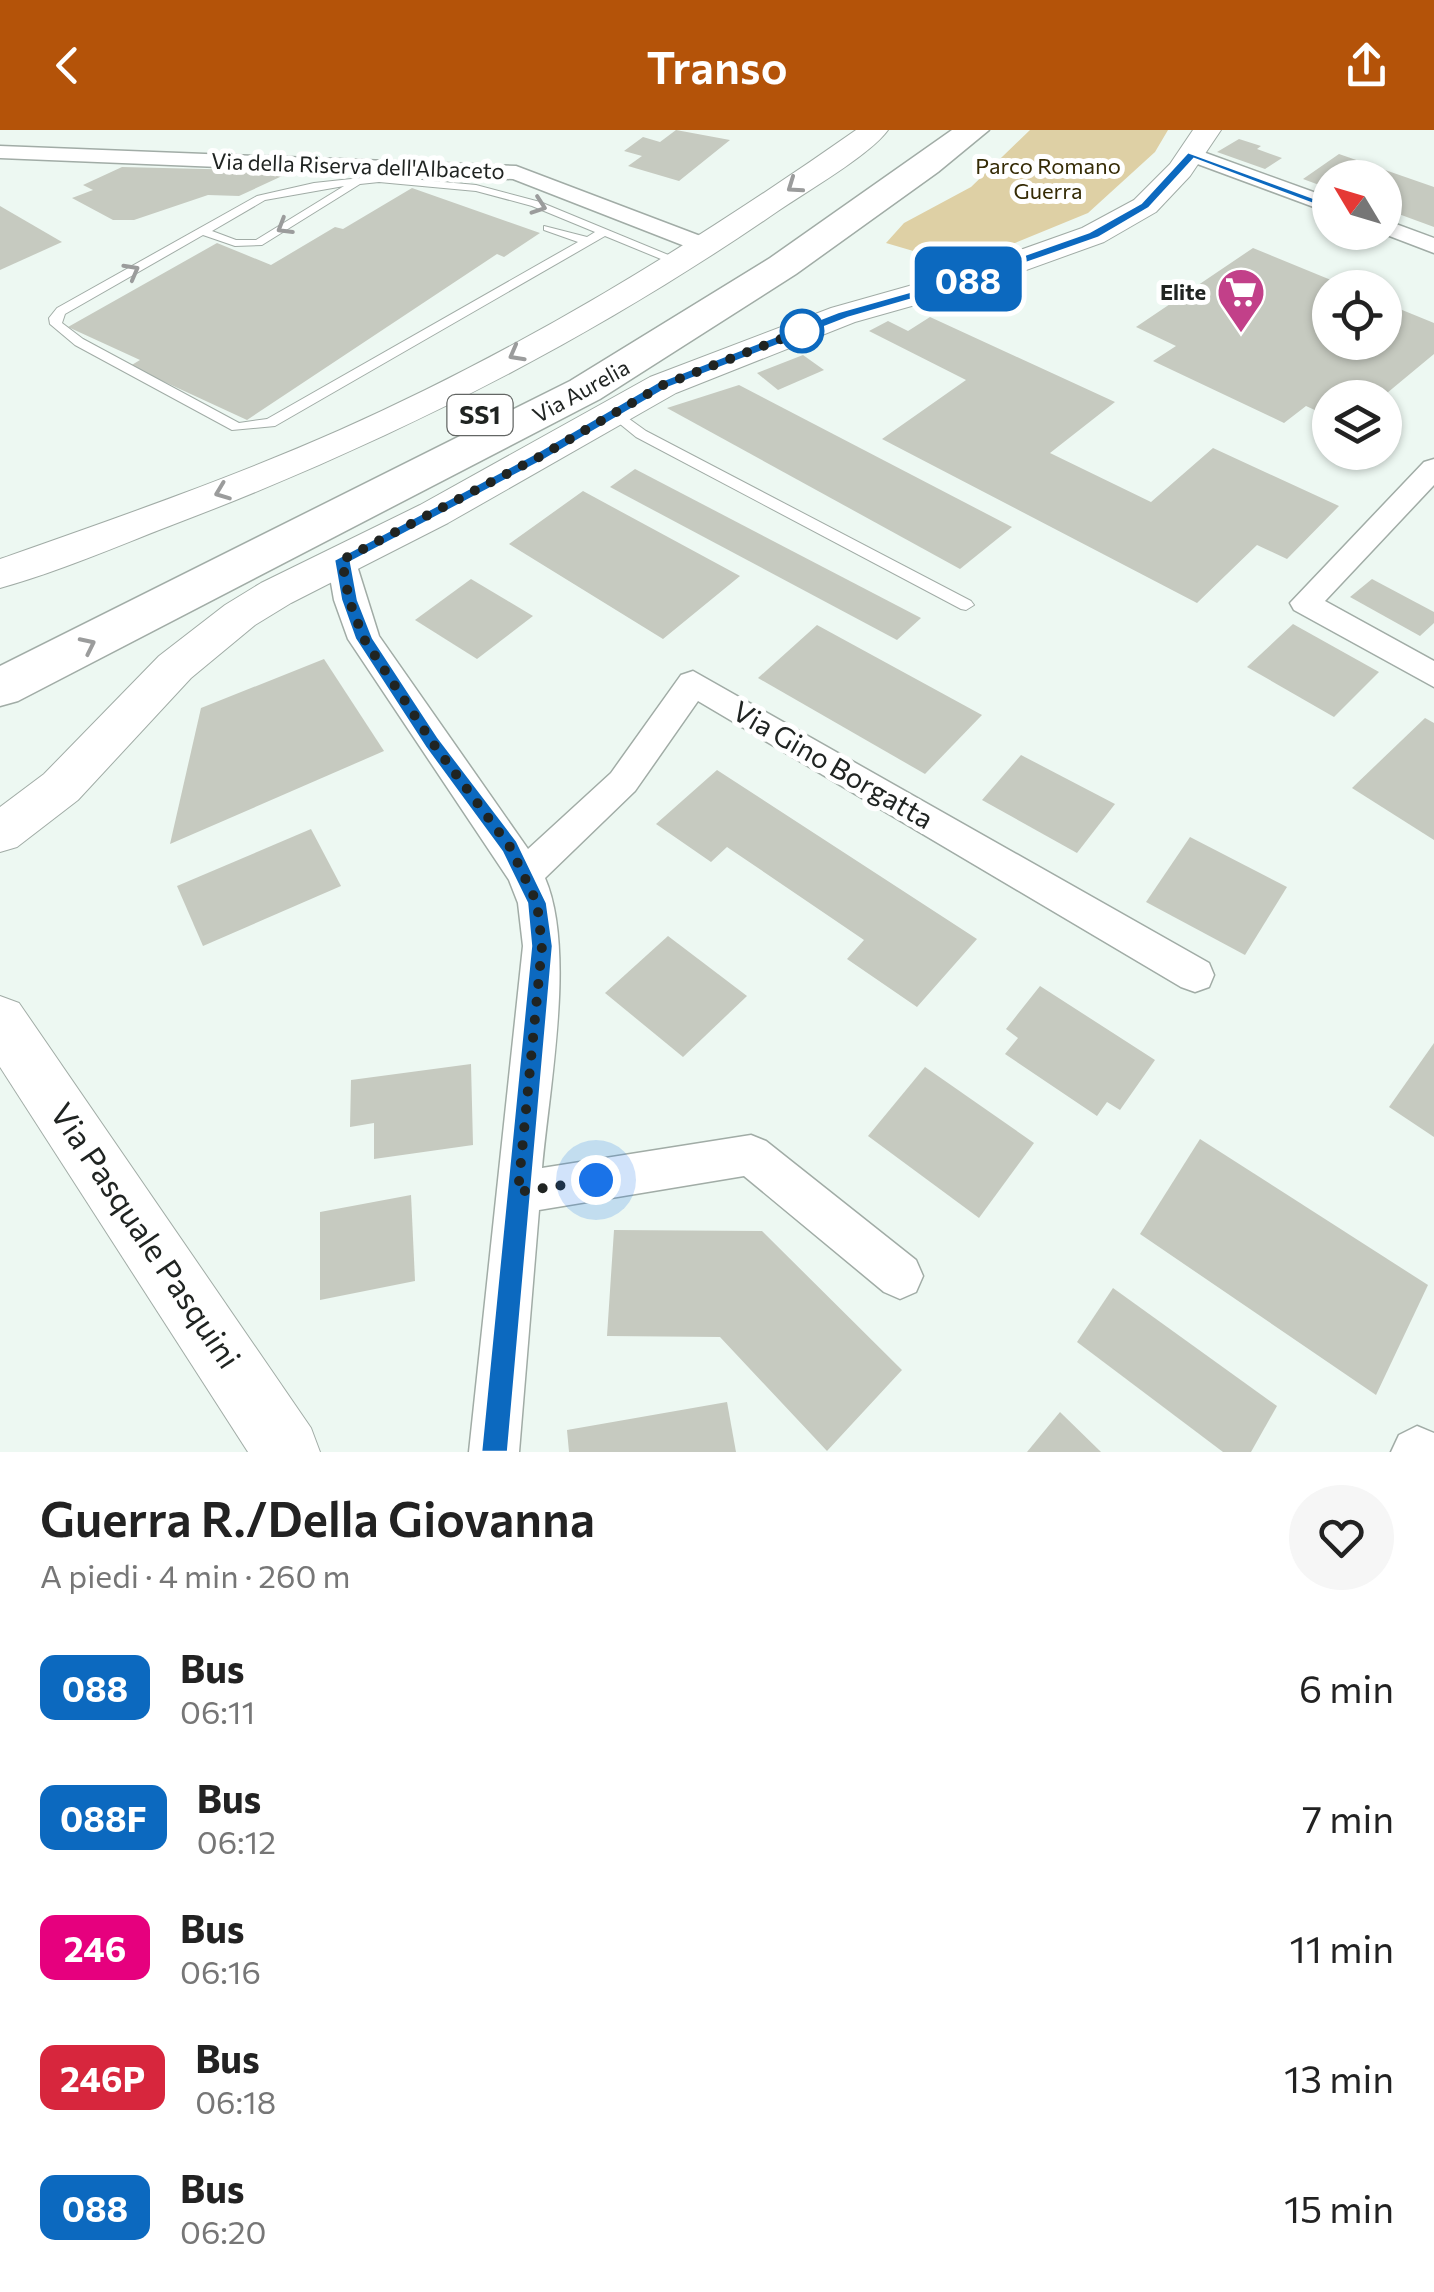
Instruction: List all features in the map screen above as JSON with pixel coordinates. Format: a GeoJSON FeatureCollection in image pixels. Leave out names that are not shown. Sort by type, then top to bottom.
{"type":"FeatureCollection","features":[{"type":"Feature","properties":{"kind":"highway","name":"Via Aurelia"},"geometry":{"type":"LineString","coordinates":[[0,648],[433,439],[648,323],[804,223],[930,130]]}},
{"type":"Feature","properties":{"kind":"highway","name":"Via Aurelia"},"geometry":{"type":"LineString","coordinates":[[0,688],[585,390],[678,336],[834,234],[973,130]]}},
{"type":"Feature","properties":{"kind":"street"},"geometry":{"type":"LineString","coordinates":[[0,574],[232,488],[355,436],[478,375],[690,253],[874,130]]}},
{"type":"Feature","properties":{"kind":"street"},"geometry":{"type":"LineString","coordinates":[[0,833],[61,786],[148,692],[213,636],[276,593],[539,457],[663,385],[843,315],[967,280],[1094,235],[1145,206],[1199,142],[1312,197]]}},
{"type":"Feature","properties":{"kind":"street","name":"Via della Riserva dell'Albaceto"},"geometry":{"type":"LineString","coordinates":[[0,152],[516,173],[690,253]]}},
{"type":"Feature","properties":{"kind":"street"},"geometry":{"type":"LineString","coordinates":[[1402,234],[1434,246]]}},
{"type":"Feature","properties":{"kind":"street"},"geometry":{"type":"LineString","coordinates":[[1434,468],[1304,603],[1434,675]]}},
{"type":"Feature","properties":{"kind":"street"},"geometry":{"type":"LineString","coordinates":[[342,560],[349,600],[364,639],[525,874],[537,903],[542,946],[494,1452]]}},
{"type":"Feature","properties":{"kind":"street","name":"Via Gino Borgatta"},"geometry":{"type":"LineString","coordinates":[[525,874],[623,782],[693,684],[1195,975]]}},
{"type":"Feature","properties":{"kind":"street","name":"Via Pasquale Pasquini"},"geometry":{"type":"LineString","coordinates":[[0,1020],[275,1444]]}},
{"type":"Feature","properties":{"kind":"street"},"geometry":{"type":"LineString","coordinates":[[518,1192],[752,1155],[900,1276]]}},
{"type":"Feature","properties":{"kind":"lane"},"geometry":{"type":"LineString","coordinates":[[605,231],[270,423],[237,426],[79,342],[56,324],[55,318],[261,198],[314,186],[379,179],[476,188],[536,204],[605,231],[690,253]]}},
{"type":"Feature","properties":{"kind":"lane"},"geometry":{"type":"LineString","coordinates":[[202,232],[235,243],[258,242],[360,181]]}},
{"type":"Feature","properties":{"kind":"lane"},"geometry":{"type":"LineString","coordinates":[[548,228],[588,242]]}},
{"type":"Feature","properties":{"kind":"lane"},"geometry":{"type":"LineString","coordinates":[[614,412],[641,434],[966,605]]}},
{"type":"Feature","properties":{"kind":"green space","name":"Parco Romano Guerra"},"geometry":{"type":"Polygon","coordinates":[[[1030,130],[1168,130],[1155,152],[1088,213],[961,265],[886,243],[904,223],[971,187],[1030,130]]]}},
{"type":"Feature","properties":{"kind":"building"},"geometry":{"type":"Polygon","coordinates":[[[676,130],[730,140],[679,181],[628,166],[642,156],[624,151],[643,137],[660,142],[676,130]]]}},
{"type":"Feature","properties":{"kind":"building"},"geometry":{"type":"Polygon","coordinates":[[[1239,139],[1282,158],[1265,169],[1217,152],[1239,139]]]}},
{"type":"Feature","properties":{"kind":"building"},"geometry":{"type":"Polygon","coordinates":[[[1339,154],[1356,160],[1330,160],[1339,154]]]}},
{"type":"Feature","properties":{"kind":"building"},"geometry":{"type":"Polygon","coordinates":[[[122,167],[293,171],[239,196],[208,195],[134,220],[113,220],[72,198],[93,190],[83,185],[122,167]]]}},
{"type":"Feature","properties":{"kind":"building"},"geometry":{"type":"Polygon","coordinates":[[[1402,176],[1434,187],[1434,227],[1402,215],[1402,176]]]}},
{"type":"Feature","properties":{"kind":"building"},"geometry":{"type":"Polygon","coordinates":[[[412,188],[540,233],[504,257],[497,254],[247,420],[130,366],[140,360],[68,327],[217,243],[271,265],[412,188]]]}},
{"type":"Feature","properties":{"kind":"building"},"geometry":{"type":"Polygon","coordinates":[[[0,206],[62,242],[0,270],[0,206]]]}},
{"type":"Feature","properties":{"kind":"building","name":"Elite"},"geometry":{"type":"Polygon","coordinates":[[[1253,248],[1312,272],[1312,360],[1402,360],[1402,310],[1434,323],[1434,354],[1402,381],[1312,380],[1312,409],[1306,406],[1284,423],[1153,361],[1176,346],[1136,327],[1253,248]]]}},
{"type":"Feature","properties":{"kind":"building"},"geometry":{"type":"Polygon","coordinates":[[[930,317],[1115,402],[1050,453],[1151,502],[1213,448],[1339,506],[1287,559],[1257,545],[1197,603],[882,439],[966,380],[869,331],[888,321],[908,331],[930,317]]]}},
{"type":"Feature","properties":{"kind":"building"},"geometry":{"type":"Polygon","coordinates":[[[803,355],[824,370],[778,390],[757,373],[803,355]]]}},
{"type":"Feature","properties":{"kind":"building"},"geometry":{"type":"Polygon","coordinates":[[[739,385],[1012,527],[960,569],[667,408],[739,385]]]}},
{"type":"Feature","properties":{"kind":"building"},"geometry":{"type":"Polygon","coordinates":[[[635,469],[921,618],[897,640],[610,487],[635,469]]]}},
{"type":"Feature","properties":{"kind":"building"},"geometry":{"type":"Polygon","coordinates":[[[583,491],[740,576],[663,639],[509,544],[583,491]]]}},
{"type":"Feature","properties":{"kind":"building"},"geometry":{"type":"Polygon","coordinates":[[[471,579],[533,616],[477,659],[415,620],[471,579]]]}},
{"type":"Feature","properties":{"kind":"building"},"geometry":{"type":"Polygon","coordinates":[[[1372,579],[1434,612],[1434,623],[1420,636],[1350,597],[1372,579]]]}},
{"type":"Feature","properties":{"kind":"building"},"geometry":{"type":"Polygon","coordinates":[[[1293,624],[1379,672],[1334,717],[1247,667],[1293,624]]]}},
{"type":"Feature","properties":{"kind":"building"},"geometry":{"type":"Polygon","coordinates":[[[817,625],[982,715],[925,774],[758,678],[817,625]]]}},
{"type":"Feature","properties":{"kind":"building"},"geometry":{"type":"Polygon","coordinates":[[[324,659],[384,751],[170,844],[201,708],[324,659]]]}},
{"type":"Feature","properties":{"kind":"building"},"geometry":{"type":"Polygon","coordinates":[[[1425,718],[1434,723],[1434,840],[1352,788],[1425,718]]]}},
{"type":"Feature","properties":{"kind":"building"},"geometry":{"type":"Polygon","coordinates":[[[1021,755],[1115,804],[1077,853],[982,800],[1021,755]]]}},
{"type":"Feature","properties":{"kind":"building"},"geometry":{"type":"Polygon","coordinates":[[[717,770],[977,939],[917,1007],[847,959],[864,940],[727,847],[711,862],[656,824],[717,770]]]}},
{"type":"Feature","properties":{"kind":"building"},"geometry":{"type":"Polygon","coordinates":[[[311,829],[341,886],[203,946],[177,886],[311,829]]]}},
{"type":"Feature","properties":{"kind":"building"},"geometry":{"type":"Polygon","coordinates":[[[1190,837],[1287,887],[1245,955],[1146,902],[1190,837]]]}},
{"type":"Feature","properties":{"kind":"building"},"geometry":{"type":"Polygon","coordinates":[[[668,936],[747,996],[683,1057],[605,993],[668,936]]]}},
{"type":"Feature","properties":{"kind":"building"},"geometry":{"type":"Polygon","coordinates":[[[1040,986],[1155,1060],[1120,1110],[1107,1102],[1097,1116],[1005,1054],[1018,1038],[1006,1029],[1040,986]]]}},
{"type":"Feature","properties":{"kind":"building"},"geometry":{"type":"Polygon","coordinates":[[[1434,1043],[1434,1137],[1389,1107],[1434,1043]]]}},
{"type":"Feature","properties":{"kind":"building"},"geometry":{"type":"Polygon","coordinates":[[[471,1064],[473,1145],[374,1159],[374,1123],[350,1127],[351,1080],[471,1064]]]}},
{"type":"Feature","properties":{"kind":"building"},"geometry":{"type":"Polygon","coordinates":[[[925,1067],[1034,1143],[979,1218],[868,1136],[925,1067]]]}},
{"type":"Feature","properties":{"kind":"building"},"geometry":{"type":"Polygon","coordinates":[[[1200,1139],[1428,1285],[1376,1395],[1140,1234],[1200,1139]]]}},
{"type":"Feature","properties":{"kind":"building"},"geometry":{"type":"Polygon","coordinates":[[[411,1195],[415,1281],[320,1300],[320,1212],[411,1195]]]}},
{"type":"Feature","properties":{"kind":"building"},"geometry":{"type":"Polygon","coordinates":[[[614,1230],[762,1231],[902,1370],[827,1451],[720,1337],[607,1336],[614,1230]]]}},
{"type":"Feature","properties":{"kind":"building"},"geometry":{"type":"Polygon","coordinates":[[[1113,1288],[1277,1406],[1251,1452],[1223,1452],[1077,1342],[1113,1288]]]}},
{"type":"Feature","properties":{"kind":"building"},"geometry":{"type":"Polygon","coordinates":[[[727,1402],[736,1452],[569,1452],[567,1430],[727,1402]]]}},
{"type":"Feature","properties":{"kind":"building"},"geometry":{"type":"Polygon","coordinates":[[[1060,1412],[1101,1452],[1027,1452],[1060,1412]]]}},
{"type":"Feature","properties":{"kind":"bus line","name":"088"},"geometry":{"type":"LineString","coordinates":[[495,1452],[542,946],[537,903],[510,847],[432,742],[364,639],[349,600],[342,560],[539,457],[663,385],[843,315],[967,280],[1094,235],[1145,206],[1192,154],[1312,199]]}},
{"type":"Feature","properties":{"kind":"place","name":"Elite"},"geometry":{"type":"Point","coordinates":[1241,334]}},
{"type":"Feature","properties":{"kind":"route"},"geometry":{"type":"LineString","coordinates":[[596,1180],[518,1192],[542,946],[537,903],[510,847],[432,742],[364,639],[349,600],[342,560],[539,457],[663,385],[807,329],[802,331]]}}]}
